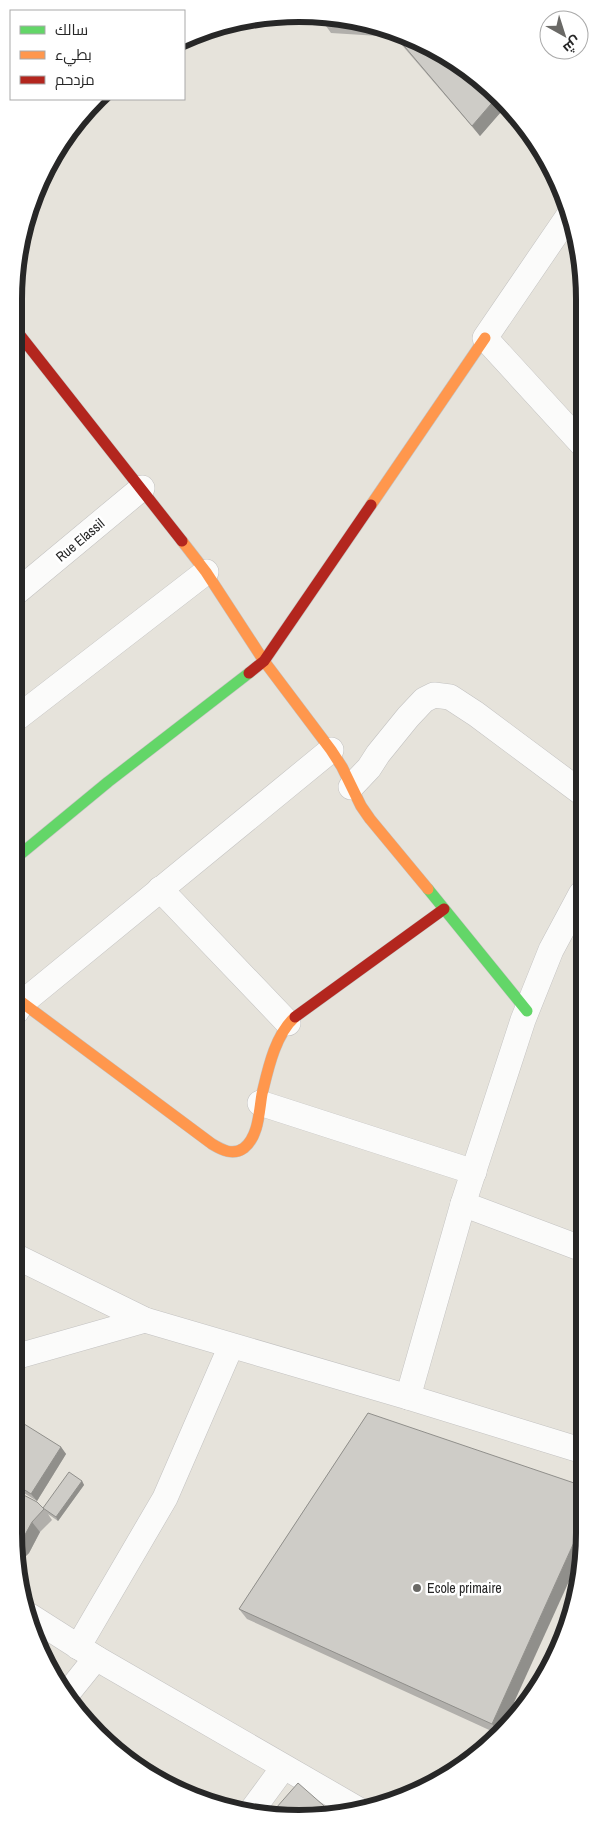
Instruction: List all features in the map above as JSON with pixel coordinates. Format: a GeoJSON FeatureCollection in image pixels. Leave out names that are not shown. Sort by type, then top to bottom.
{"type":"FeatureCollection","features":[{"type":"Feature","properties":{"kind":"street"},"geometry":{"type":"LineString","coordinates":[[22,852],[108,782],[264,661],[565,221]]}},
{"type":"Feature","properties":{"kind":"street"},"geometry":{"type":"LineString","coordinates":[[22,338],[142,488],[206,572],[264,661],[331,750],[370,819],[526,1011]]}},
{"type":"Feature","properties":{"kind":"street"},"geometry":{"type":"LineString","coordinates":[[485,338],[576,432]]}},
{"type":"Feature","properties":{"kind":"street","name":"Rue Elassil"},"geometry":{"type":"LineString","coordinates":[[22,588],[142,488]]}},
{"type":"Feature","properties":{"kind":"street"},"geometry":{"type":"LineString","coordinates":[[22,714],[206,572]]}},
{"type":"Feature","properties":{"kind":"street"},"geometry":{"type":"LineString","coordinates":[[351,788],[369,768],[408,717],[424,700],[434,696],[450,697],[476,714],[576,789]]}},
{"type":"Feature","properties":{"kind":"street"},"geometry":{"type":"LineString","coordinates":[[22,1001],[331,750]]}},
{"type":"Feature","properties":{"kind":"street"},"geometry":{"type":"LineString","coordinates":[[160,889],[288,1023]]}},
{"type":"Feature","properties":{"kind":"street"},"geometry":{"type":"LineString","coordinates":[[408,1397],[463,1204],[526,1011],[552,950],[576,906]]}},
{"type":"Feature","properties":{"kind":"street"},"geometry":{"type":"LineString","coordinates":[[22,1007],[212,1144],[225,1152],[235,1152],[244,1148],[250,1141],[276,1048],[288,1023],[315,1001],[444,909]]}},
{"type":"Feature","properties":{"kind":"street"},"geometry":{"type":"LineString","coordinates":[[260,1103],[474,1172]]}},
{"type":"Feature","properties":{"kind":"street"},"geometry":{"type":"LineString","coordinates":[[463,1204],[576,1246]]}},
{"type":"Feature","properties":{"kind":"street"},"geometry":{"type":"LineString","coordinates":[[22,1259],[145,1320],[408,1397],[576,1449]]}},
{"type":"Feature","properties":{"kind":"street"},"geometry":{"type":"LineString","coordinates":[[23,1355],[145,1320]]}},
{"type":"Feature","properties":{"kind":"street"},"geometry":{"type":"LineString","coordinates":[[70,1688],[165,1498],[230,1346]]}},
{"type":"Feature","properties":{"kind":"street"},"geometry":{"type":"LineString","coordinates":[[36,1620],[283,1768],[351,1806]]}},
{"type":"Feature","properties":{"kind":"street"},"geometry":{"type":"LineString","coordinates":[[255,1807],[283,1768]]}},
{"type":"Feature","properties":{"kind":"building"},"geometry":{"type":"Polygon","coordinates":[[[401,42],[422,51],[453,69],[493,102],[472,126],[401,42]]]}},
{"type":"Feature","properties":{"kind":"building","name":"Ecole primaire"},"geometry":{"type":"Polygon","coordinates":[[[368,1413],[576,1484],[576,1538],[492,1724],[239,1609],[368,1413]]]}},
{"type":"Feature","properties":{"kind":"building"},"geometry":{"type":"Polygon","coordinates":[[[22,1423],[61,1447],[31,1494],[22,1488],[22,1423]]]}},
{"type":"Feature","properties":{"kind":"building"},"geometry":{"type":"Polygon","coordinates":[[[69,1472],[82,1481],[56,1517],[43,1508],[69,1472]]]}},
{"type":"Feature","properties":{"kind":"building"},"geometry":{"type":"Polygon","coordinates":[[[22,1494],[37,1502],[44,1509],[32,1522],[22,1540],[22,1494]]]}},
{"type":"Feature","properties":{"kind":"building"},"geometry":{"type":"Polygon","coordinates":[[[298,1783],[328,1809],[318,1810],[275,1809],[298,1783]]]}},
{"type":"Feature","properties":{"kind":"traffic: fast"},"geometry":{"type":"LineString","coordinates":[[22,853],[108,782],[249,673]]}},
{"type":"Feature","properties":{"kind":"traffic: fast"},"geometry":{"type":"LineString","coordinates":[[428,889],[527,1011]]}},
{"type":"Feature","properties":{"kind":"traffic: slow"},"geometry":{"type":"LineString","coordinates":[[371,505],[485,338]]}},
{"type":"Feature","properties":{"kind":"traffic: slow"},"geometry":{"type":"LineString","coordinates":[[182,541],[206,572],[264,661],[331,750],[370,819],[428,889]]}},
{"type":"Feature","properties":{"kind":"traffic: slow"},"geometry":{"type":"LineString","coordinates":[[22,1002],[212,1144],[232,1152],[244,1148],[253,1137],[273,1053],[282,1033],[295,1017]]}},
{"type":"Feature","properties":{"kind":"traffic: jam"},"geometry":{"type":"LineString","coordinates":[[22,338],[182,541]]}},
{"type":"Feature","properties":{"kind":"traffic: jam"},"geometry":{"type":"LineString","coordinates":[[249,673],[264,661],[371,505]]}},
{"type":"Feature","properties":{"kind":"traffic: jam"},"geometry":{"type":"LineString","coordinates":[[295,1017],[444,909]]}},
{"type":"Feature","properties":{"kind":"place","name":"Ecole primaire"},"geometry":{"type":"Point","coordinates":[417,1588]}}]}
